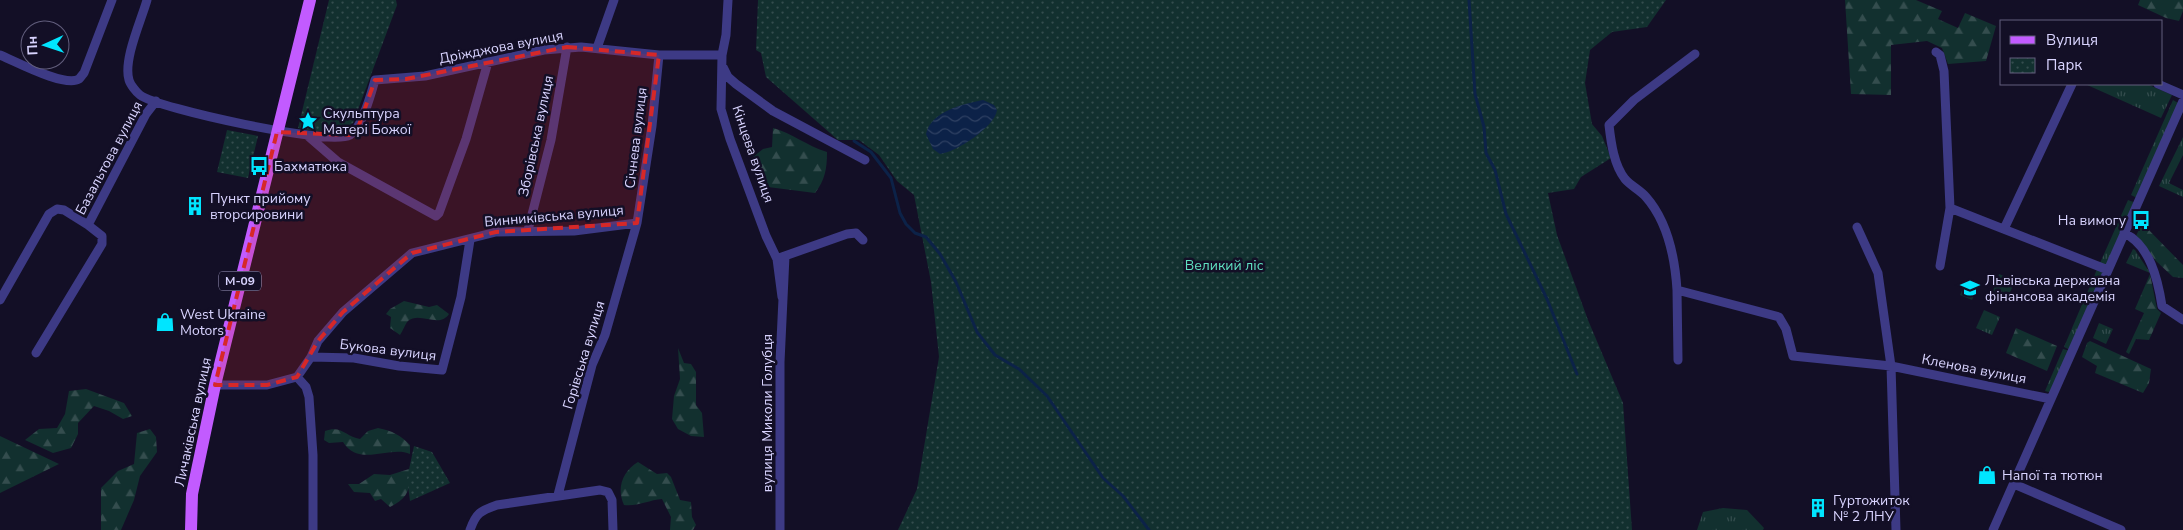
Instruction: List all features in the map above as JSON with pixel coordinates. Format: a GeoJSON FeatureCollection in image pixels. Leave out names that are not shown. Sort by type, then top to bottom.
{"type":"FeatureCollection","features":[{"type":"Feature","properties":{"kind":"main road","name":"Личаківська вулиця"},"geometry":{"type":"LineString","coordinates":[[191,530],[192,494],[215,385],[310,0]]}},
{"type":"Feature","properties":{"kind":"street"},"geometry":{"type":"LineString","coordinates":[[0,55],[55,78],[73,81],[79,79],[84,73],[112,0]]}},
{"type":"Feature","properties":{"kind":"street"},"geometry":{"type":"LineString","coordinates":[[147,0],[126,67],[129,82],[140,96],[277,132],[308,136],[338,162],[432,216],[438,214],[466,139],[488,62]]}},
{"type":"Feature","properties":{"kind":"street"},"geometry":{"type":"LineString","coordinates":[[598,48],[614,0]]}},
{"type":"Feature","properties":{"kind":"street","name":"Кінцева вулиця"},"geometry":{"type":"LineString","coordinates":[[728,0],[726,35],[722,55],[721,108],[766,236],[781,257]]}},
{"type":"Feature","properties":{"kind":"street","name":"Дріжджова вулиця"},"geometry":{"type":"LineString","coordinates":[[308,136],[339,137],[352,133],[359,125],[375,80],[406,79],[567,47],[598,48],[659,56],[722,55]]}},
{"type":"Feature","properties":{"kind":"street","name":"Зборівська вулиця"},"geometry":{"type":"LineString","coordinates":[[528,230],[550,140],[567,47]]}},
{"type":"Feature","properties":{"kind":"street"},"geometry":{"type":"LineString","coordinates":[[1936,52],[1940,55],[1944,71],[1950,208],[1940,266]]}},
{"type":"Feature","properties":{"kind":"street"},"geometry":{"type":"LineString","coordinates":[[1678,360],[1675,265],[1661,220],[1646,197],[1625,179],[1611,147],[1610,125],[1634,100],[1695,54]]}},
{"type":"Feature","properties":{"kind":"street","name":"Кінцева вулиця"},"geometry":{"type":"LineString","coordinates":[[722,55],[723,67],[728,77],[736,84],[791,122],[865,160]]}},
{"type":"Feature","properties":{"kind":"street","name":"Січнева вулиця"},"geometry":{"type":"LineString","coordinates":[[637,223],[652,126],[659,56]]}},
{"type":"Feature","properties":{"kind":"street"},"geometry":{"type":"LineString","coordinates":[[2004,229],[2072,85]]}},
{"type":"Feature","properties":{"kind":"street"},"geometry":{"type":"LineString","coordinates":[[2160,85],[2183,95]]}},
{"type":"Feature","properties":{"kind":"street"},"geometry":{"type":"LineString","coordinates":[[1994,530],[2183,100]]}},
{"type":"Feature","properties":{"kind":"street","name":"Базальтова вулиця"},"geometry":{"type":"LineString","coordinates":[[36,353],[102,244],[102,236],[88,225],[146,114],[156,101]]}},
{"type":"Feature","properties":{"kind":"street"},"geometry":{"type":"LineString","coordinates":[[1950,208],[2108,270]]}},
{"type":"Feature","properties":{"kind":"street"},"geometry":{"type":"LineString","coordinates":[[0,300],[49,214],[57,209],[64,210],[88,225]]}},
{"type":"Feature","properties":{"kind":"street","name":"Винниківська вулиця"},"geometry":{"type":"LineString","coordinates":[[311,357],[318,341],[343,312],[406,256],[420,250],[470,240],[496,232],[528,230],[574,231],[637,223]]}},
{"type":"Feature","properties":{"kind":"street","name":"Горівська вулиця"},"geometry":{"type":"LineString","coordinates":[[558,495],[592,365],[605,336],[637,223]]}},
{"type":"Feature","properties":{"kind":"street"},"geometry":{"type":"LineString","coordinates":[[1857,228],[1878,273],[1891,366],[1896,530]]}},
{"type":"Feature","properties":{"kind":"street"},"geometry":{"type":"LineString","coordinates":[[781,257],[847,234],[856,233],[863,240]]}},
{"type":"Feature","properties":{"kind":"street"},"geometry":{"type":"LineString","coordinates":[[2124,233],[2133,237],[2158,277],[2162,306],[2183,320]]}},
{"type":"Feature","properties":{"kind":"street","name":"Букова вулиця"},"geometry":{"type":"LineString","coordinates":[[311,357],[354,358],[442,370],[461,297],[470,240]]}},
{"type":"Feature","properties":{"kind":"street","name":"вулиця Миколи Голубця"},"geometry":{"type":"LineString","coordinates":[[780,530],[781,257]]}},
{"type":"Feature","properties":{"kind":"street","name":"Кленова вулиця"},"geometry":{"type":"LineString","coordinates":[[1677,290],[1779,317],[1786,329],[1793,356],[1891,366],[2051,399]]}},
{"type":"Feature","properties":{"kind":"street"},"geometry":{"type":"LineString","coordinates":[[215,385],[267,385],[297,377],[311,357]]}},
{"type":"Feature","properties":{"kind":"street"},"geometry":{"type":"LineString","coordinates":[[297,377],[306,387],[309,397],[313,455],[313,530]]}},
{"type":"Feature","properties":{"kind":"street"},"geometry":{"type":"LineString","coordinates":[[2014,484],[2121,530]]}},
{"type":"Feature","properties":{"kind":"street"},"geometry":{"type":"LineString","coordinates":[[470,530],[474,517],[484,510],[497,505],[591,490],[608,492],[612,500],[613,530]]}},
{"type":"Feature","properties":{"kind":"highlighted area"},"geometry":{"type":"Polygon","coordinates":[[[567,47],[659,55],[637,223],[496,232],[412,253],[343,312],[318,341],[297,377],[267,385],[215,385],[277,132],[349,135],[359,125],[375,80],[406,79],[567,47]]]}},
{"type":"Feature","properties":{"kind":"green space"},"geometry":{"type":"Polygon","coordinates":[[[329,0],[396,0],[397,5],[353,123],[347,127],[334,130],[319,131],[298,128],[329,0]]]}},
{"type":"Feature","properties":{"kind":"green space","name":"Великий ліс"},"geometry":{"type":"Polygon","coordinates":[[[758,0],[1666,0],[1647,27],[1612,32],[1590,50],[1585,83],[1592,124],[1602,136],[1611,158],[1581,177],[1574,189],[1548,193],[1557,235],[1588,320],[1623,403],[1632,530],[898,530],[917,489],[939,357],[931,282],[914,195],[897,181],[879,155],[859,140],[838,140],[766,77],[761,53],[756,50],[758,0]]]}},
{"type":"Feature","properties":{"kind":"green space"},"geometry":{"type":"Polygon","coordinates":[[[1845,0],[1916,0],[1942,11],[1938,19],[1958,28],[1965,13],[1996,26],[1986,61],[1948,64],[1942,48],[1927,41],[1891,45],[1891,95],[1851,94],[1845,0]]]}},
{"type":"Feature","properties":{"kind":"green space"},"geometry":{"type":"Polygon","coordinates":[[[2140,0],[2183,0],[2183,11],[2179,21],[2166,18],[2138,5],[2140,0]]]}},
{"type":"Feature","properties":{"kind":"green space"},"geometry":{"type":"Polygon","coordinates":[[[2087,85],[2149,85],[2172,95],[2161,118],[2087,85]]]}},
{"type":"Feature","properties":{"kind":"green space"},"geometry":{"type":"Polygon","coordinates":[[[2173,100],[2178,103],[2137,198],[2131,195],[2173,100]]]}},
{"type":"Feature","properties":{"kind":"green space"},"geometry":{"type":"Polygon","coordinates":[[[773,128],[827,152],[825,174],[815,193],[768,187],[762,175],[752,165],[753,157],[763,149],[772,147],[773,128]]]}},
{"type":"Feature","properties":{"kind":"green space"},"geometry":{"type":"Polygon","coordinates":[[[227,130],[258,136],[248,178],[217,172],[227,130]]]}},
{"type":"Feature","properties":{"kind":"green space"},"geometry":{"type":"Polygon","coordinates":[[[2183,137],[2183,155],[2169,183],[2183,190],[2183,197],[2159,186],[2183,137]]]}},
{"type":"Feature","properties":{"kind":"green space"},"geometry":{"type":"Polygon","coordinates":[[[2128,200],[2136,203],[2107,266],[2100,263],[2128,200]]]}},
{"type":"Feature","properties":{"kind":"green space"},"geometry":{"type":"Polygon","coordinates":[[[2142,223],[2183,265],[2183,278],[2173,277],[2156,261],[2136,236],[2142,223]]]}},
{"type":"Feature","properties":{"kind":"green space"},"geometry":{"type":"Polygon","coordinates":[[[2133,249],[2135,250],[2150,273],[2126,263],[2133,249]]]}},
{"type":"Feature","properties":{"kind":"green space"},"geometry":{"type":"Polygon","coordinates":[[[2098,267],[2105,270],[2093,296],[2087,293],[2098,267]]]}},
{"type":"Feature","properties":{"kind":"green space"},"geometry":{"type":"Polygon","coordinates":[[[1999,274],[2015,281],[2008,297],[1993,291],[1999,274]]]}},
{"type":"Feature","properties":{"kind":"green space"},"geometry":{"type":"Polygon","coordinates":[[[2150,274],[2157,309],[2161,313],[2149,340],[2136,339],[2129,354],[2126,352],[2144,313],[2135,309],[2150,274]]]}},
{"type":"Feature","properties":{"kind":"green space"},"geometry":{"type":"Polygon","coordinates":[[[1964,286],[1976,291],[1972,300],[1960,295],[1964,286]]]}},
{"type":"Feature","properties":{"kind":"green space"},"geometry":{"type":"Polygon","coordinates":[[[2086,295],[2093,298],[2070,350],[2064,347],[2086,295]]]}},
{"type":"Feature","properties":{"kind":"green space"},"geometry":{"type":"Polygon","coordinates":[[[404,301],[429,307],[437,305],[449,314],[440,320],[413,318],[407,322],[400,335],[390,328],[391,317],[386,314],[390,309],[404,301]]]}},
{"type":"Feature","properties":{"kind":"green space"},"geometry":{"type":"Polygon","coordinates":[[[1984,310],[2000,317],[1992,335],[1976,328],[1984,310]]]}},
{"type":"Feature","properties":{"kind":"green space"},"geometry":{"type":"Polygon","coordinates":[[[2099,323],[2113,329],[2106,344],[2093,338],[2099,323]]]}},
{"type":"Feature","properties":{"kind":"green space"},"geometry":{"type":"Polygon","coordinates":[[[2016,328],[2057,346],[2047,371],[2006,353],[2016,328]]]}},
{"type":"Feature","properties":{"kind":"green space"},"geometry":{"type":"Polygon","coordinates":[[[2090,341],[2151,369],[2149,383],[2143,393],[2095,373],[2097,366],[2082,357],[2087,343],[2090,341]]]}},
{"type":"Feature","properties":{"kind":"green space"},"geometry":{"type":"Polygon","coordinates":[[[678,348],[684,363],[691,364],[696,372],[696,405],[702,413],[704,437],[691,436],[678,429],[672,419],[674,396],[680,379],[678,348]]]}},
{"type":"Feature","properties":{"kind":"green space"},"geometry":{"type":"Polygon","coordinates":[[[2063,349],[2070,351],[2052,393],[2045,391],[2063,349]]]}},
{"type":"Feature","properties":{"kind":"green space"},"geometry":{"type":"Polygon","coordinates":[[[86,389],[124,403],[132,416],[123,419],[109,411],[94,406],[78,423],[78,434],[71,448],[53,453],[25,440],[39,429],[57,428],[65,414],[69,391],[86,389]]]}},
{"type":"Feature","properties":{"kind":"green space"},"geometry":{"type":"Polygon","coordinates":[[[378,428],[392,432],[403,439],[410,445],[410,454],[393,452],[357,454],[350,450],[343,442],[329,443],[324,440],[325,431],[336,429],[360,439],[368,431],[378,428]]]}},
{"type":"Feature","properties":{"kind":"green space"},"geometry":{"type":"Polygon","coordinates":[[[150,429],[156,437],[157,452],[140,476],[134,500],[121,530],[101,530],[101,488],[118,471],[134,464],[137,433],[150,429]]]}},
{"type":"Feature","properties":{"kind":"green space"},"geometry":{"type":"Polygon","coordinates":[[[0,436],[59,464],[0,493],[0,436]]]}},
{"type":"Feature","properties":{"kind":"green space"},"geometry":{"type":"Polygon","coordinates":[[[414,446],[432,452],[450,483],[410,501],[407,479],[414,446]]]}},
{"type":"Feature","properties":{"kind":"green space"},"geometry":{"type":"Polygon","coordinates":[[[638,462],[657,474],[667,473],[671,477],[680,500],[691,502],[692,517],[696,525],[693,530],[670,530],[671,517],[662,499],[624,505],[621,492],[622,480],[628,470],[638,462]]]}},
{"type":"Feature","properties":{"kind":"green space"},"geometry":{"type":"Polygon","coordinates":[[[409,469],[410,481],[405,496],[390,507],[381,499],[375,501],[370,493],[354,492],[348,484],[359,484],[374,474],[390,475],[409,469]]]}},
{"type":"Feature","properties":{"kind":"green space"},"geometry":{"type":"Polygon","coordinates":[[[1723,508],[1747,510],[1764,528],[1763,530],[1697,530],[1703,512],[1723,508]]]}},
{"type":"Feature","properties":{"kind":"water"},"geometry":{"type":"Polygon","coordinates":[[[983,100],[994,105],[997,110],[995,117],[982,131],[965,144],[947,152],[940,154],[933,149],[926,134],[934,120],[957,106],[983,100]]]}},
{"type":"Feature","properties":{"kind":"waterway"},"geometry":{"type":"LineString","coordinates":[[1469,0],[1475,94],[1484,127],[1486,153],[1495,170],[1506,214],[1547,299],[1577,374]]}},
{"type":"Feature","properties":{"kind":"waterway"},"geometry":{"type":"LineString","coordinates":[[854,141],[871,152],[891,178],[900,213],[906,224],[915,233],[926,237],[940,254],[956,282],[977,332],[995,355],[1019,369],[1047,396],[1103,478],[1123,496],[1149,530]]}},
{"type":"Feature","properties":{"kind":"place","name":"Скульптура Матері Божої"},"geometry":{"type":"Point","coordinates":[308,121]}},
{"type":"Feature","properties":{"kind":"place","name":"Бахматюка"},"geometry":{"type":"Point","coordinates":[259,166]}},
{"type":"Feature","properties":{"kind":"place","name":"Пункт прийому вторсировини"},"geometry":{"type":"Point","coordinates":[195,206]}},
{"type":"Feature","properties":{"kind":"place","name":"На вимогу"},"geometry":{"type":"Point","coordinates":[2141,220]}},
{"type":"Feature","properties":{"kind":"place","name":"Львівська державна фінансова академія"},"geometry":{"type":"Point","coordinates":[1970,288]}},
{"type":"Feature","properties":{"kind":"place","name":"West Ukraine Motors"},"geometry":{"type":"Point","coordinates":[165,322]}},
{"type":"Feature","properties":{"kind":"place","name":"Напої та тютюн"},"geometry":{"type":"Point","coordinates":[1987,475]}},
{"type":"Feature","properties":{"kind":"place","name":"Гуртожиток № 2 ЛНУ"},"geometry":{"type":"Point","coordinates":[1818,508]}}]}
